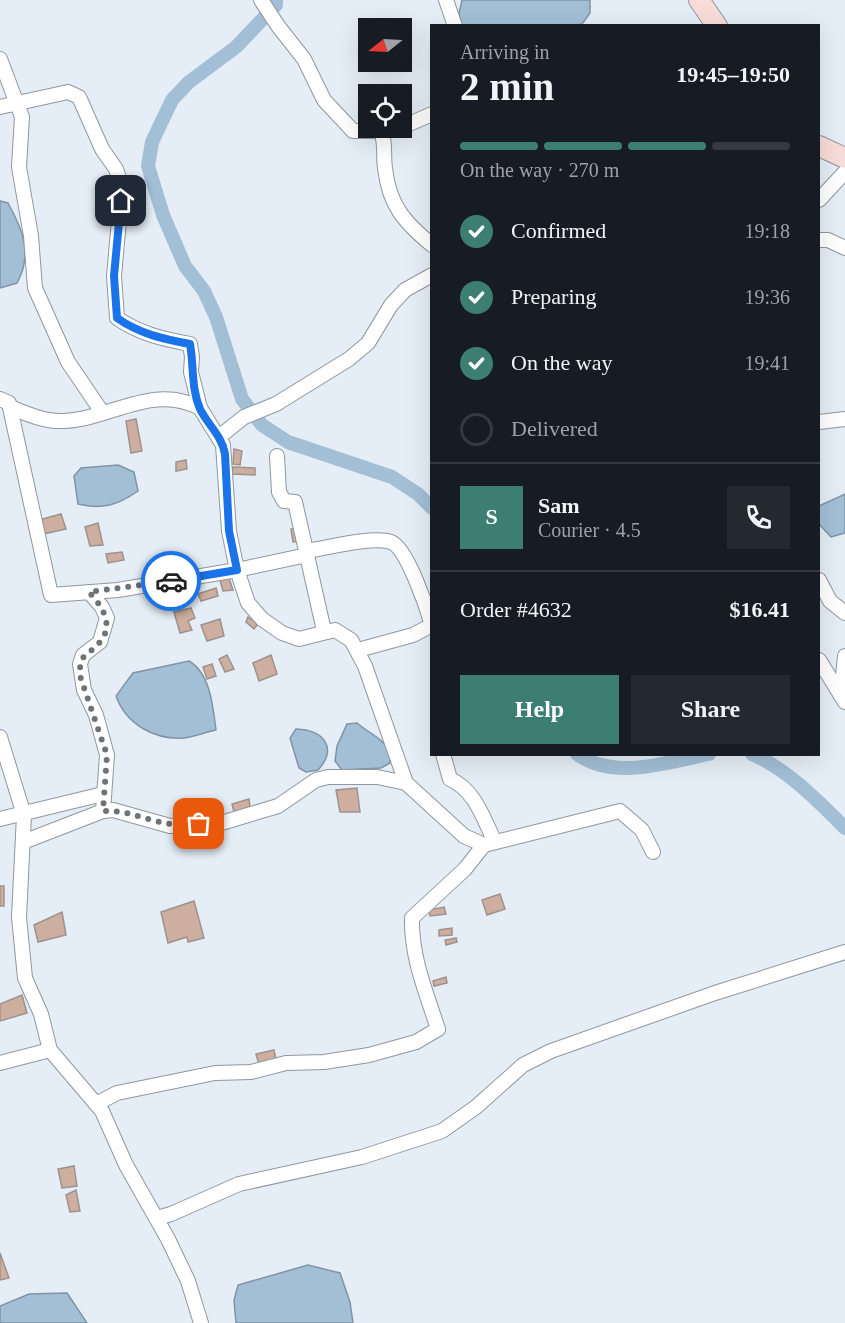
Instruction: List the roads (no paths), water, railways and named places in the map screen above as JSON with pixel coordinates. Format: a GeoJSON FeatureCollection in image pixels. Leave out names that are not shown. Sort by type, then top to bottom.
{"type":"FeatureCollection","features":[{"type":"Feature","properties":{"kind":"street"},"geometry":{"type":"LineString","coordinates":[[261,0],[304,59],[324,100],[345,125],[358,130]]}},
{"type":"Feature","properties":{"kind":"street"},"geometry":{"type":"LineString","coordinates":[[446,0],[454,24]]}},
{"type":"Feature","properties":{"kind":"street"},"geometry":{"type":"LineString","coordinates":[[699,0],[716,24]]}},
{"type":"Feature","properties":{"kind":"street"},"geometry":{"type":"LineString","coordinates":[[0,58],[22,117],[19,167],[31,236],[35,288],[68,362],[102,412]]}},
{"type":"Feature","properties":{"kind":"street"},"geometry":{"type":"LineString","coordinates":[[0,107],[68,92],[79,97],[102,149],[116,169],[122,187],[114,276],[117,318],[131,328],[156,338],[190,344],[191,372],[200,408],[219,437],[225,454],[229,531],[237,570],[248,603],[270,625],[282,633],[299,639],[324,631],[335,630],[345,634],[358,650],[370,678],[406,783],[464,836],[489,844],[620,811],[642,830],[653,852]]}},
{"type":"Feature","properties":{"kind":"street"},"geometry":{"type":"LineString","coordinates":[[412,122],[430,115]]}},
{"type":"Feature","properties":{"kind":"street"},"geometry":{"type":"LineString","coordinates":[[384,138],[388,188],[395,208],[430,243]]}},
{"type":"Feature","properties":{"kind":"street"},"geometry":{"type":"LineString","coordinates":[[820,147],[843,159],[820,198]]}},
{"type":"Feature","properties":{"kind":"street"},"geometry":{"type":"LineString","coordinates":[[820,240],[828,240],[845,248]]}},
{"type":"Feature","properties":{"kind":"street"},"geometry":{"type":"LineString","coordinates":[[219,437],[244,417],[268,406],[349,359],[368,343],[391,305],[405,290],[430,276]]}},
{"type":"Feature","properties":{"kind":"street"},"geometry":{"type":"LineString","coordinates":[[5,403],[56,421],[120,406],[171,398],[200,408]]}},
{"type":"Feature","properties":{"kind":"street"},"geometry":{"type":"LineString","coordinates":[[5,403],[51,595],[89,592],[237,570],[374,540],[398,546],[425,601],[430,618]]}},
{"type":"Feature","properties":{"kind":"street"},"geometry":{"type":"LineString","coordinates":[[820,422],[845,419]]}},
{"type":"Feature","properties":{"kind":"street"},"geometry":{"type":"LineString","coordinates":[[277,456],[279,492],[284,501],[295,502],[324,631]]}},
{"type":"Feature","properties":{"kind":"street"},"geometry":{"type":"LineString","coordinates":[[820,582],[830,601],[845,613]]}},
{"type":"Feature","properties":{"kind":"street"},"geometry":{"type":"LineString","coordinates":[[89,592],[102,607],[107,618],[100,642],[83,655],[80,664],[84,690],[96,715],[107,755],[103,811]]}},
{"type":"Feature","properties":{"kind":"street"},"geometry":{"type":"LineString","coordinates":[[358,650],[413,635],[430,626]]}},
{"type":"Feature","properties":{"kind":"street"},"geometry":{"type":"LineString","coordinates":[[843,699],[845,656]]}},
{"type":"Feature","properties":{"kind":"street"},"geometry":{"type":"LineString","coordinates":[[820,662],[843,699]]}},
{"type":"Feature","properties":{"kind":"street"},"geometry":{"type":"LineString","coordinates":[[0,737],[24,815],[19,917],[25,978],[41,1014],[50,1050],[96,1104],[188,1281],[201,1323]]}},
{"type":"Feature","properties":{"kind":"street"},"geometry":{"type":"LineString","coordinates":[[444,756],[450,778],[464,785],[471,794],[489,844]]}},
{"type":"Feature","properties":{"kind":"street"},"geometry":{"type":"LineString","coordinates":[[23,842],[103,811],[113,810],[170,826],[218,824],[278,806],[316,780],[328,777],[377,777],[406,783]]}},
{"type":"Feature","properties":{"kind":"street"},"geometry":{"type":"LineString","coordinates":[[0,819],[103,794]]}},
{"type":"Feature","properties":{"kind":"street"},"geometry":{"type":"LineString","coordinates":[[96,1104],[117,1093],[215,1073],[251,1072],[286,1063],[324,1062],[369,1055],[416,1042],[438,1029],[419,971],[412,937],[412,918],[489,844]]}},
{"type":"Feature","properties":{"kind":"street"},"geometry":{"type":"LineString","coordinates":[[157,1218],[239,1184],[352,1159],[442,1131],[476,1107],[523,1065],[544,1054],[716,993],[845,952]]}},
{"type":"Feature","properties":{"kind":"street"},"geometry":{"type":"LineString","coordinates":[[0,1064],[50,1050]]}},
{"type":"Feature","properties":{"kind":"water"},"geometry":{"type":"Polygon","coordinates":[[[462,0],[590,0],[590,13],[582,24],[462,24],[459,13],[462,0]]]}},
{"type":"Feature","properties":{"kind":"water"},"geometry":{"type":"Polygon","coordinates":[[[0,201],[8,203],[13,213],[22,233],[25,252],[22,272],[17,283],[0,288],[0,201]]]}},
{"type":"Feature","properties":{"kind":"water"},"geometry":{"type":"Polygon","coordinates":[[[118,465],[134,472],[138,491],[110,505],[78,504],[74,476],[81,468],[118,465]]]}},
{"type":"Feature","properties":{"kind":"water"},"geometry":{"type":"Polygon","coordinates":[[[845,494],[845,533],[831,537],[820,525],[820,506],[845,494]]]}},
{"type":"Feature","properties":{"kind":"water"},"geometry":{"type":"Polygon","coordinates":[[[189,661],[202,673],[206,682],[212,701],[216,730],[192,737],[173,738],[152,733],[127,715],[116,696],[133,673],[189,661]]]}},
{"type":"Feature","properties":{"kind":"water"},"geometry":{"type":"Polygon","coordinates":[[[357,723],[384,744],[390,755],[390,763],[381,768],[342,770],[335,761],[337,746],[347,724],[357,723]]]}},
{"type":"Feature","properties":{"kind":"water"},"geometry":{"type":"Polygon","coordinates":[[[296,729],[314,733],[325,742],[327,754],[318,770],[306,772],[299,768],[290,738],[296,729]]]}},
{"type":"Feature","properties":{"kind":"water"},"geometry":{"type":"Polygon","coordinates":[[[308,1265],[340,1273],[350,1302],[353,1323],[236,1323],[234,1300],[238,1285],[308,1265]]]}},
{"type":"Feature","properties":{"kind":"water"},"geometry":{"type":"Polygon","coordinates":[[[67,1293],[87,1323],[0,1323],[0,1306],[29,1294],[67,1293]]]}},
{"type":"Feature","properties":{"kind":"waterway"},"geometry":{"type":"LineString","coordinates":[[276,0],[276,5],[236,47],[189,82],[172,100],[152,142],[148,166],[163,215],[185,266],[204,291],[216,317],[242,399],[262,425],[288,442],[392,477],[418,494],[430,506]]}},
{"type":"Feature","properties":{"kind":"waterway"},"geometry":{"type":"LineString","coordinates":[[581,756],[607,767],[624,768],[659,765],[700,756]]}},
{"type":"Feature","properties":{"kind":"waterway"},"geometry":{"type":"LineString","coordinates":[[756,756],[790,777],[845,828]]}}]}
